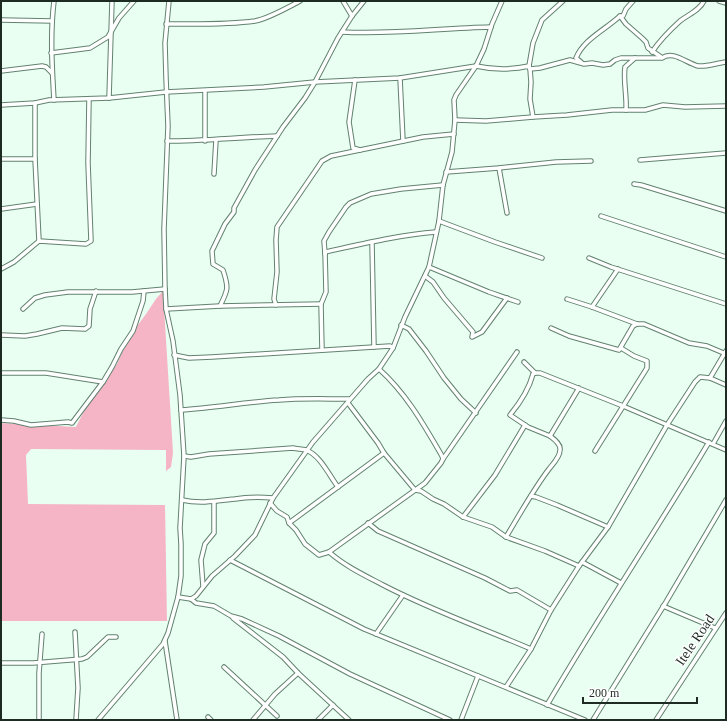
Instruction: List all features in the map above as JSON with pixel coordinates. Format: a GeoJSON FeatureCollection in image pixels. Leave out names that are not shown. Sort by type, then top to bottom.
{"type":"FeatureCollection","features":[{"type":"Feature","properties":{"kind":"street"},"geometry":{"type":"LineString","coordinates":[[54,1],[51,53],[54,100]]}},
{"type":"Feature","properties":{"kind":"street"},"geometry":{"type":"LineString","coordinates":[[109,98],[112,1]]}},
{"type":"Feature","properties":{"kind":"street"},"geometry":{"type":"LineString","coordinates":[[51,53],[90,48],[108,37],[119,18],[134,1]]}},
{"type":"Feature","properties":{"kind":"street"},"geometry":{"type":"LineString","coordinates":[[98,720],[165,641],[178,597],[181,576],[180,528],[184,456],[181,410],[166,309],[165,289],[164,229],[168,126],[166,92],[166,24],[169,1]]}},
{"type":"Feature","properties":{"kind":"street"},"geometry":{"type":"LineString","coordinates":[[166,24],[214,24],[256,21],[300,1]]}},
{"type":"Feature","properties":{"kind":"street"},"geometry":{"type":"LineString","coordinates":[[343,1],[352,16]]}},
{"type":"Feature","properties":{"kind":"street"},"geometry":{"type":"LineString","coordinates":[[220,306],[227,292],[226,279],[223,270],[213,264],[212,251],[224,224],[234,212],[234,208],[255,170],[315,82],[319,72],[342,32],[364,1]]}},
{"type":"Feature","properties":{"kind":"street"},"geometry":{"type":"LineString","coordinates":[[191,599],[212,576],[256,535],[273,498],[307,451],[348,401],[379,369],[392,348],[429,268],[439,221],[443,185],[452,152],[455,120],[454,100],[476,66],[502,1]]}},
{"type":"Feature","properties":{"kind":"street"},"geometry":{"type":"LineString","coordinates":[[533,117],[530,99],[532,82],[529,67],[533,43],[542,20],[562,1]]}},
{"type":"Feature","properties":{"kind":"street"},"geometry":{"type":"LineString","coordinates":[[576,58],[579,50],[589,40],[620,16],[623,16],[626,9],[633,1]]}},
{"type":"Feature","properties":{"kind":"street"},"geometry":{"type":"LineString","coordinates":[[652,52],[662,38],[682,20],[696,12],[704,1]]}},
{"type":"Feature","properties":{"kind":"street"},"geometry":{"type":"LineString","coordinates":[[719,1],[726,2]]}},
{"type":"Feature","properties":{"kind":"street"},"geometry":{"type":"LineString","coordinates":[[620,16],[626,24],[646,42],[648,48],[662,58]]}},
{"type":"Feature","properties":{"kind":"street"},"geometry":{"type":"LineString","coordinates":[[1,20],[52,21]]}},
{"type":"Feature","properties":{"kind":"street"},"geometry":{"type":"LineString","coordinates":[[342,32],[367,34],[491,27]]}},
{"type":"Feature","properties":{"kind":"street"},"geometry":{"type":"LineString","coordinates":[[570,60],[584,64],[592,63],[603,65],[610,64],[615,60],[622,58],[662,58],[664,56],[674,56],[700,66],[726,62]]}},
{"type":"Feature","properties":{"kind":"street"},"geometry":{"type":"LineString","coordinates":[[626,110],[627,96],[624,73],[625,67],[636,57]]}},
{"type":"Feature","properties":{"kind":"street"},"geometry":{"type":"LineString","coordinates":[[1,105],[35,103],[54,100],[109,98],[166,92],[205,91],[315,82],[400,78],[476,66],[512,70],[529,67],[540,68],[576,58]]}},
{"type":"Feature","properties":{"kind":"street"},"geometry":{"type":"LineString","coordinates":[[576,58],[584,64]]}},
{"type":"Feature","properties":{"kind":"street"},"geometry":{"type":"LineString","coordinates":[[1,71],[42,66],[46,67],[52,74]]}},
{"type":"Feature","properties":{"kind":"street"},"geometry":{"type":"LineString","coordinates":[[400,78],[403,141]]}},
{"type":"Feature","properties":{"kind":"street"},"geometry":{"type":"LineString","coordinates":[[354,80],[349,122],[351,146],[360,150]]}},
{"type":"Feature","properties":{"kind":"street"},"geometry":{"type":"LineString","coordinates":[[205,91],[206,141]]}},
{"type":"Feature","properties":{"kind":"street"},"geometry":{"type":"LineString","coordinates":[[1,269],[14,262],[39,241],[86,244],[91,241],[88,163],[88,99]]}},
{"type":"Feature","properties":{"kind":"street"},"geometry":{"type":"LineString","coordinates":[[35,103],[35,159],[39,241]]}},
{"type":"Feature","properties":{"kind":"street"},"geometry":{"type":"LineString","coordinates":[[455,120],[486,121],[567,116],[626,110],[645,110],[663,105],[685,107],[726,106]]}},
{"type":"Feature","properties":{"kind":"street"},"geometry":{"type":"LineString","coordinates":[[276,305],[274,299],[277,272],[277,227],[322,160],[331,156],[403,141],[454,134]]}},
{"type":"Feature","properties":{"kind":"street"},"geometry":{"type":"LineString","coordinates":[[167,142],[277,136]]}},
{"type":"Feature","properties":{"kind":"street"},"geometry":{"type":"LineString","coordinates":[[214,174],[216,140]]}},
{"type":"Feature","properties":{"kind":"street"},"geometry":{"type":"LineString","coordinates":[[640,160],[726,153]]}},
{"type":"Feature","properties":{"kind":"street"},"geometry":{"type":"LineString","coordinates":[[1,158],[35,159]]}},
{"type":"Feature","properties":{"kind":"street"},"geometry":{"type":"LineString","coordinates":[[446,172],[556,162],[591,161]]}},
{"type":"Feature","properties":{"kind":"street"},"geometry":{"type":"LineString","coordinates":[[499,168],[507,213]]}},
{"type":"Feature","properties":{"kind":"street"},"geometry":{"type":"LineString","coordinates":[[634,184],[726,211]]}},
{"type":"Feature","properties":{"kind":"street"},"geometry":{"type":"LineString","coordinates":[[322,350],[321,304],[326,292],[324,241],[328,232],[346,207],[350,203],[371,194],[401,189],[443,185]]}},
{"type":"Feature","properties":{"kind":"street"},"geometry":{"type":"LineString","coordinates":[[1,209],[37,204]]}},
{"type":"Feature","properties":{"kind":"street"},"geometry":{"type":"LineString","coordinates":[[601,216],[726,257]]}},
{"type":"Feature","properties":{"kind":"street"},"geometry":{"type":"LineString","coordinates":[[439,221],[542,258]]}},
{"type":"Feature","properties":{"kind":"street"},"geometry":{"type":"LineString","coordinates":[[325,256],[325,252],[414,234],[436,232]]}},
{"type":"Feature","properties":{"kind":"street"},"geometry":{"type":"LineString","coordinates":[[372,243],[374,347]]}},
{"type":"Feature","properties":{"kind":"street"},"geometry":{"type":"LineString","coordinates":[[589,258],[726,304]]}},
{"type":"Feature","properties":{"kind":"street"},"geometry":{"type":"LineString","coordinates":[[429,268],[518,302]]}},
{"type":"Feature","properties":{"kind":"street"},"geometry":{"type":"LineString","coordinates":[[592,307],[618,269]]}},
{"type":"Feature","properties":{"kind":"street"},"geometry":{"type":"LineString","coordinates":[[425,276],[433,282],[444,298],[473,332],[472,337],[482,332],[508,298]]}},
{"type":"Feature","properties":{"kind":"street"},"geometry":{"type":"LineString","coordinates":[[23,309],[35,298],[45,295],[68,292],[144,291],[165,289]]}},
{"type":"Feature","properties":{"kind":"street"},"geometry":{"type":"LineString","coordinates":[[1,335],[25,336],[62,328],[85,329],[88,326],[90,309],[96,291]]}},
{"type":"Feature","properties":{"kind":"street"},"geometry":{"type":"LineString","coordinates":[[1,420],[31,425],[72,423],[103,382],[112,368],[121,348],[133,331],[143,301],[144,291]]}},
{"type":"Feature","properties":{"kind":"street"},"geometry":{"type":"LineString","coordinates":[[567,299],[637,324],[649,326],[689,343],[707,346],[726,352],[710,378]]}},
{"type":"Feature","properties":{"kind":"street"},"geometry":{"type":"LineString","coordinates":[[166,309],[220,306],[321,304]]}},
{"type":"Feature","properties":{"kind":"street"},"geometry":{"type":"LineString","coordinates":[[550,328],[569,336],[619,350],[633,326],[637,324]]}},
{"type":"Feature","properties":{"kind":"street"},"geometry":{"type":"LineString","coordinates":[[401,326],[409,329],[444,378],[461,399],[476,413]]}},
{"type":"Feature","properties":{"kind":"street"},"geometry":{"type":"LineString","coordinates":[[174,355],[189,358],[204,358],[390,346],[392,348]]}},
{"type":"Feature","properties":{"kind":"street"},"geometry":{"type":"LineString","coordinates":[[594,451],[647,368],[647,361],[634,356],[621,348]]}},
{"type":"Feature","properties":{"kind":"street"},"geometry":{"type":"LineString","coordinates":[[270,503],[277,511],[287,517],[289,523],[296,530],[305,544],[319,555],[329,552],[425,483],[441,463],[517,352]]}},
{"type":"Feature","properties":{"kind":"street"},"geometry":{"type":"LineString","coordinates":[[524,362],[535,372],[579,388],[726,450]]}},
{"type":"Feature","properties":{"kind":"street"},"geometry":{"type":"LineString","coordinates":[[379,369],[400,390],[426,428],[442,456],[442,460]]}},
{"type":"Feature","properties":{"kind":"street"},"geometry":{"type":"LineString","coordinates":[[1,373],[46,372],[103,382]]}},
{"type":"Feature","properties":{"kind":"street"},"geometry":{"type":"LineString","coordinates":[[506,537],[540,479],[556,459],[560,451],[556,441],[550,436],[525,425],[510,415],[520,403],[531,380],[532,374],[535,372]]}},
{"type":"Feature","properties":{"kind":"street"},"geometry":{"type":"LineString","coordinates":[[506,687],[531,649],[551,610],[579,566],[608,527],[667,425],[695,382],[700,377],[710,378],[726,385]]}},
{"type":"Feature","properties":{"kind":"street"},"geometry":{"type":"LineString","coordinates":[[550,436],[579,388]]}},
{"type":"Feature","properties":{"kind":"street"},"geometry":{"type":"LineString","coordinates":[[181,410],[215,408],[244,403],[312,398],[348,401],[374,436],[384,453],[415,490],[421,491],[463,517],[492,527],[506,537],[545,551],[579,566]]}},
{"type":"Feature","properties":{"kind":"street"},"geometry":{"type":"LineString","coordinates":[[547,705],[621,583],[726,421]]}},
{"type":"Feature","properties":{"kind":"street"},"geometry":{"type":"LineString","coordinates":[[463,517],[495,474],[525,425]]}},
{"type":"Feature","properties":{"kind":"street"},"geometry":{"type":"LineString","coordinates":[[184,456],[191,457],[209,454],[293,448],[307,451],[314,455],[338,486]]}},
{"type":"Feature","properties":{"kind":"street"},"geometry":{"type":"LineString","coordinates":[[289,523],[384,453]]}},
{"type":"Feature","properties":{"kind":"street"},"geometry":{"type":"LineString","coordinates":[[531,496],[536,496],[608,527]]}},
{"type":"Feature","properties":{"kind":"street"},"geometry":{"type":"LineString","coordinates":[[182,500],[189,502],[214,502],[236,498],[273,498]]}},
{"type":"Feature","properties":{"kind":"street"},"geometry":{"type":"LineString","coordinates":[[593,720],[726,500]]}},
{"type":"Feature","properties":{"kind":"street"},"geometry":{"type":"LineString","coordinates":[[204,586],[201,560],[205,544],[214,533],[214,502]]}},
{"type":"Feature","properties":{"kind":"street"},"geometry":{"type":"LineString","coordinates":[[368,523],[378,531],[485,578],[501,587],[510,591],[517,590],[551,610]]}},
{"type":"Feature","properties":{"kind":"street"},"geometry":{"type":"LineString","coordinates":[[329,552],[359,574],[441,612],[476,625],[531,649]]}},
{"type":"Feature","properties":{"kind":"street"},"geometry":{"type":"LineString","coordinates":[[230,560],[376,634],[585,720]]}},
{"type":"Feature","properties":{"kind":"street"},"geometry":{"type":"LineString","coordinates":[[582,562],[621,583]]}},
{"type":"Feature","properties":{"kind":"street"},"geometry":{"type":"LineString","coordinates":[[376,634],[403,595]]}},
{"type":"Feature","properties":{"kind":"street"},"geometry":{"type":"LineString","coordinates":[[178,597],[191,599],[196,603],[214,606],[231,616],[283,657],[298,673],[349,720]]}},
{"type":"Feature","properties":{"kind":"street"},"geometry":{"type":"LineString","coordinates":[[663,606],[715,628]]}},
{"type":"Feature","properties":{"kind":"street","name":"Itele Road"},"geometry":{"type":"LineString","coordinates":[[656,720],[726,613]]}},
{"type":"Feature","properties":{"kind":"street"},"geometry":{"type":"LineString","coordinates":[[231,616],[242,619],[279,636],[350,674],[450,720]]}},
{"type":"Feature","properties":{"kind":"street"},"geometry":{"type":"LineString","coordinates":[[75,632],[78,688],[76,720]]}},
{"type":"Feature","properties":{"kind":"street"},"geometry":{"type":"LineString","coordinates":[[39,720],[42,634]]}},
{"type":"Feature","properties":{"kind":"street"},"geometry":{"type":"LineString","coordinates":[[1,663],[40,662],[87,657],[108,637],[116,637]]}},
{"type":"Feature","properties":{"kind":"street"},"geometry":{"type":"LineString","coordinates":[[165,641],[177,720]]}},
{"type":"Feature","properties":{"kind":"street"},"geometry":{"type":"LineString","coordinates":[[224,667],[277,716]]}},
{"type":"Feature","properties":{"kind":"street"},"geometry":{"type":"LineString","coordinates":[[253,720],[275,694],[298,673]]}},
{"type":"Feature","properties":{"kind":"street"},"geometry":{"type":"LineString","coordinates":[[461,720],[478,676]]}},
{"type":"Feature","properties":{"kind":"street"},"geometry":{"type":"LineString","coordinates":[[318,720],[334,705]]}},
{"type":"Feature","properties":{"kind":"shaded area"},"geometry":{"type":"Polygon","coordinates":[[[163,291],[173,453],[171,467],[166,471],[166,450],[31,449],[26,455],[28,504],[165,505],[167,621],[1,621],[1,423],[76,427],[86,407],[117,364],[129,337],[163,291]]]}}]}
